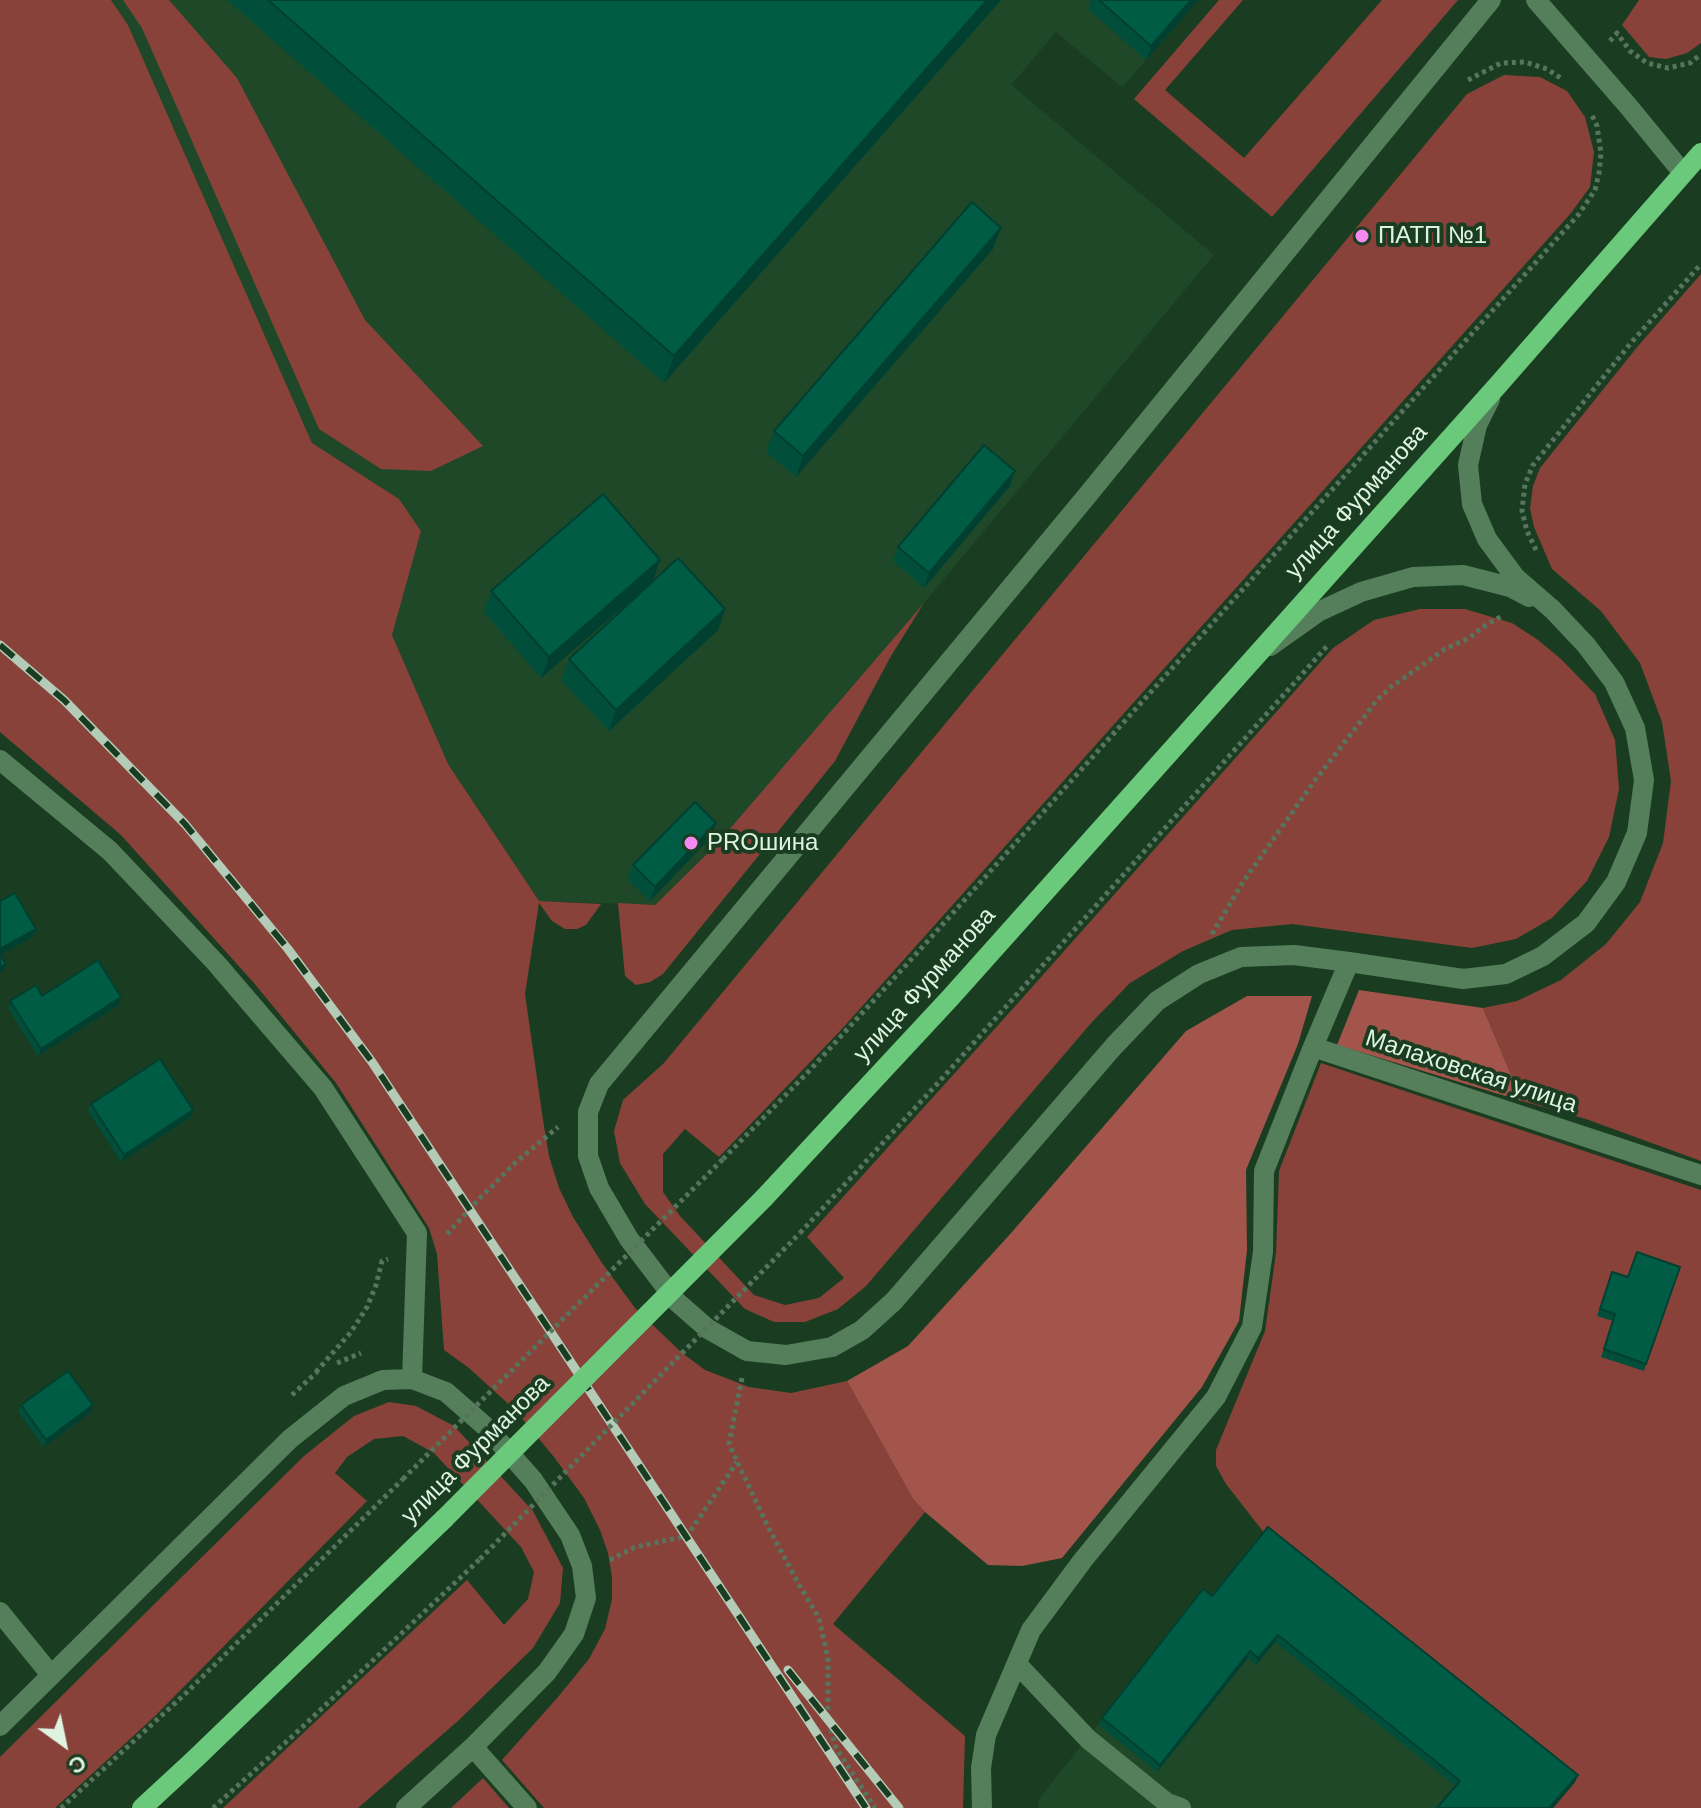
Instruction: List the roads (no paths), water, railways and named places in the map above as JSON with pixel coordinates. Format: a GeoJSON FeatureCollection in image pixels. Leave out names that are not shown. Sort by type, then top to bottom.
{"type":"FeatureCollection","features":[{"type":"Feature","properties":{"kind":"main road","name":"улица Фурманова"},"geometry":{"type":"LineString","coordinates":[[142,1808],[444,1519],[764,1198],[951,997],[1701,153]]}},
{"type":"Feature","properties":{"kind":"street"},"geometry":{"type":"LineString","coordinates":[[1491,0],[1086,497],[599,1084],[588,1112],[588,1156],[599,1188],[629,1239],[677,1302],[708,1329],[747,1351],[786,1355],[832,1347],[862,1330],[894,1301],[1114,1046],[1157,1001],[1193,978],[1241,957],[1294,955],[1463,979],[1506,974],[1543,956],[1586,923],[1616,882],[1637,833],[1644,780],[1635,728],[1614,682],[1576,632],[1515,577],[1487,539],[1472,504],[1468,465],[1477,425],[1498,385]]}},
{"type":"Feature","properties":{"kind":"street"},"geometry":{"type":"LineString","coordinates":[[1536,0],[1683,173]]}},
{"type":"Feature","properties":{"kind":"street"},"geometry":{"type":"LineString","coordinates":[[1253,658],[1318,612],[1361,592],[1413,577],[1463,575],[1510,587],[1553,610]]}},
{"type":"Feature","properties":{"kind":"street"},"geometry":{"type":"LineString","coordinates":[[0,760],[110,851],[216,963],[323,1088],[417,1233],[412,1379]]}},
{"type":"Feature","properties":{"kind":"street"},"geometry":{"type":"LineString","coordinates":[[982,1808],[981,1768],[986,1735],[1031,1630],[1083,1560],[1216,1397],[1252,1327],[1263,1252],[1264,1171],[1349,962]]}},
{"type":"Feature","properties":{"kind":"street","name":"Малаховская улица"},"geometry":{"type":"LineString","coordinates":[[1313,1047],[1701,1175]]}},
{"type":"Feature","properties":{"kind":"street"},"geometry":{"type":"LineString","coordinates":[[0,1726],[290,1439],[344,1396],[383,1380],[412,1379],[446,1392],[486,1427],[533,1480],[570,1535],[582,1566],[586,1598],[574,1634],[547,1672],[473,1747],[406,1808]]}},
{"type":"Feature","properties":{"kind":"street"},"geometry":{"type":"LineString","coordinates":[[0,1612],[51,1675]]}},
{"type":"Feature","properties":{"kind":"street"},"geometry":{"type":"LineString","coordinates":[[1017,1664],[1088,1739],[1167,1803],[1181,1808]]}},
{"type":"Feature","properties":{"kind":"street"},"geometry":{"type":"LineString","coordinates":[[473,1747],[527,1808]]}},
{"type":"Feature","properties":{"kind":"railway"},"geometry":{"type":"LineString","coordinates":[[0,645],[64,700],[185,824],[288,949],[372,1062],[866,1808]]}},
{"type":"Feature","properties":{"kind":"railway"},"geometry":{"type":"LineString","coordinates":[[788,1670],[899,1808]]}},
{"type":"Feature","properties":{"kind":"place","name":"ПАТП №1"},"geometry":{"type":"Point","coordinates":[1362,236]}},
{"type":"Feature","properties":{"kind":"place","name":"PROшина"},"geometry":{"type":"Point","coordinates":[691,843]}}]}
